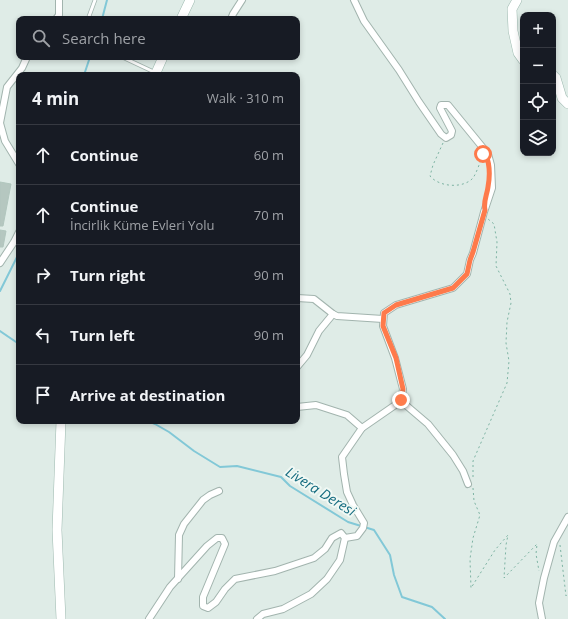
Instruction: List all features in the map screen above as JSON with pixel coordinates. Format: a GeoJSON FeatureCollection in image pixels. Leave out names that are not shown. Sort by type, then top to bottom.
{"type":"FeatureCollection","features":[{"type":"Feature","properties":{"kind":"main road"},"geometry":{"type":"LineString","coordinates":[[182,16],[190,0]]}},
{"type":"Feature","properties":{"kind":"main road"},"geometry":{"type":"LineString","coordinates":[[517,0],[512,9],[513,31],[520,56]]}},
{"type":"Feature","properties":{"kind":"main road"},"geometry":{"type":"LineString","coordinates":[[157,72],[162,60]]}},
{"type":"Feature","properties":{"kind":"main road"},"geometry":{"type":"LineString","coordinates":[[556,78],[562,98],[568,104]]}},
{"type":"Feature","properties":{"kind":"main road"},"geometry":{"type":"LineString","coordinates":[[61,424],[57,530],[61,619]]}},
{"type":"Feature","properties":{"kind":"street"},"geometry":{"type":"LineString","coordinates":[[58,16],[59,0]]}},
{"type":"Feature","properties":{"kind":"street"},"geometry":{"type":"LineString","coordinates":[[232,16],[242,0]]}},
{"type":"Feature","properties":{"kind":"street"},"geometry":{"type":"LineString","coordinates":[[345,538],[357,536],[363,528],[364,523],[347,492],[342,457],[362,428],[401,400],[403,389],[396,358],[383,326],[384,313],[396,305],[453,288],[467,274],[492,188],[492,166],[488,154],[448,105],[441,106],[440,108],[452,131],[451,135],[446,138],[441,134],[399,70],[364,21],[354,0]]}},
{"type":"Feature","properties":{"kind":"street"},"geometry":{"type":"LineString","coordinates":[[19,72],[26,60]]}},
{"type":"Feature","properties":{"kind":"street"},"geometry":{"type":"LineString","coordinates":[[16,76],[7,87],[0,123],[5,141],[16,159]]}},
{"type":"Feature","properties":{"kind":"street"},"geometry":{"type":"LineString","coordinates":[[0,263],[16,238]]}},
{"type":"Feature","properties":{"kind":"street"},"geometry":{"type":"LineString","coordinates":[[300,298],[314,299],[337,316],[383,319]]}},
{"type":"Feature","properties":{"kind":"street"},"geometry":{"type":"LineString","coordinates":[[300,363],[307,355],[319,331],[333,314]]}},
{"type":"Feature","properties":{"kind":"street"},"geometry":{"type":"LineString","coordinates":[[401,400],[428,424],[453,455],[470,484]]}},
{"type":"Feature","properties":{"kind":"street"},"geometry":{"type":"LineString","coordinates":[[300,407],[316,405],[347,415],[362,428]]}},
{"type":"Feature","properties":{"kind":"street"},"geometry":{"type":"LineString","coordinates":[[178,579],[179,535],[184,524],[203,500],[210,494],[219,491]]}},
{"type":"Feature","properties":{"kind":"street"},"geometry":{"type":"LineString","coordinates":[[542,619],[539,603],[544,578],[554,542],[568,517]]}},
{"type":"Feature","properties":{"kind":"street"},"geometry":{"type":"LineString","coordinates":[[149,619],[170,587],[207,546],[217,538],[222,538],[225,544],[203,597],[203,606],[208,608],[216,602],[225,589],[235,579],[275,571],[314,558],[325,549],[332,538],[341,533],[345,538]]}},
{"type":"Feature","properties":{"kind":"street"},"geometry":{"type":"LineString","coordinates":[[258,619],[263,614],[283,609],[311,594],[327,579],[340,560],[345,538]]}},
{"type":"Feature","properties":{"kind":"lane"},"geometry":{"type":"LineString","coordinates":[[89,16],[95,0]]}},
{"type":"Feature","properties":{"kind":"lane"},"geometry":{"type":"LineString","coordinates":[[128,60],[152,72]]}},
{"type":"Feature","properties":{"kind":"path"},"geometry":{"type":"LineString","coordinates":[[473,476],[473,461],[507,383],[509,361],[506,343],[507,322],[511,303],[510,294],[496,266],[497,242],[494,224],[488,219],[485,210]]}},
{"type":"Feature","properties":{"kind":"path"},"geometry":{"type":"LineString","coordinates":[[470,484],[474,501],[480,515],[473,538],[470,559],[471,588],[495,550],[508,535],[504,578],[537,544],[536,554],[540,573],[542,568]]}},
{"type":"Feature","properties":{"kind":"path"},"geometry":{"type":"LineString","coordinates":[[560,542],[566,596],[568,594]]}},
{"type":"Feature","properties":{"kind":"building"},"geometry":{"type":"Polygon","coordinates":[[[0,182],[11,184],[3,226],[0,226],[0,182]]]}},
{"type":"Feature","properties":{"kind":"building"},"geometry":{"type":"Polygon","coordinates":[[[0,230],[6,231],[3,247],[0,247],[0,230]]]}},
{"type":"Feature","properties":{"kind":"waterway"},"geometry":{"type":"LineString","coordinates":[[103,16],[107,0]]}},
{"type":"Feature","properties":{"kind":"waterway"},"geometry":{"type":"LineString","coordinates":[[85,72],[89,60]]}},
{"type":"Feature","properties":{"kind":"waterway"},"geometry":{"type":"LineString","coordinates":[[0,291],[16,259]]}},
{"type":"Feature","properties":{"kind":"waterway","name":"Livera Deresi"},"geometry":{"type":"LineString","coordinates":[[0,331],[16,342]]}},
{"type":"Feature","properties":{"kind":"waterway","name":"Livera Deresi"},"geometry":{"type":"LineString","coordinates":[[155,424],[220,467],[237,466],[281,477],[290,486],[348,522],[374,530],[390,555],[394,575],[402,597],[432,607],[445,619]]}},
{"type":"Feature","properties":{"kind":"route"},"geometry":{"type":"LineString","coordinates":[[401,400],[403,389],[396,358],[383,326],[384,313],[396,305],[453,288],[467,274],[485,210],[484,206],[490,177],[486,155],[483,154]]}}]}
